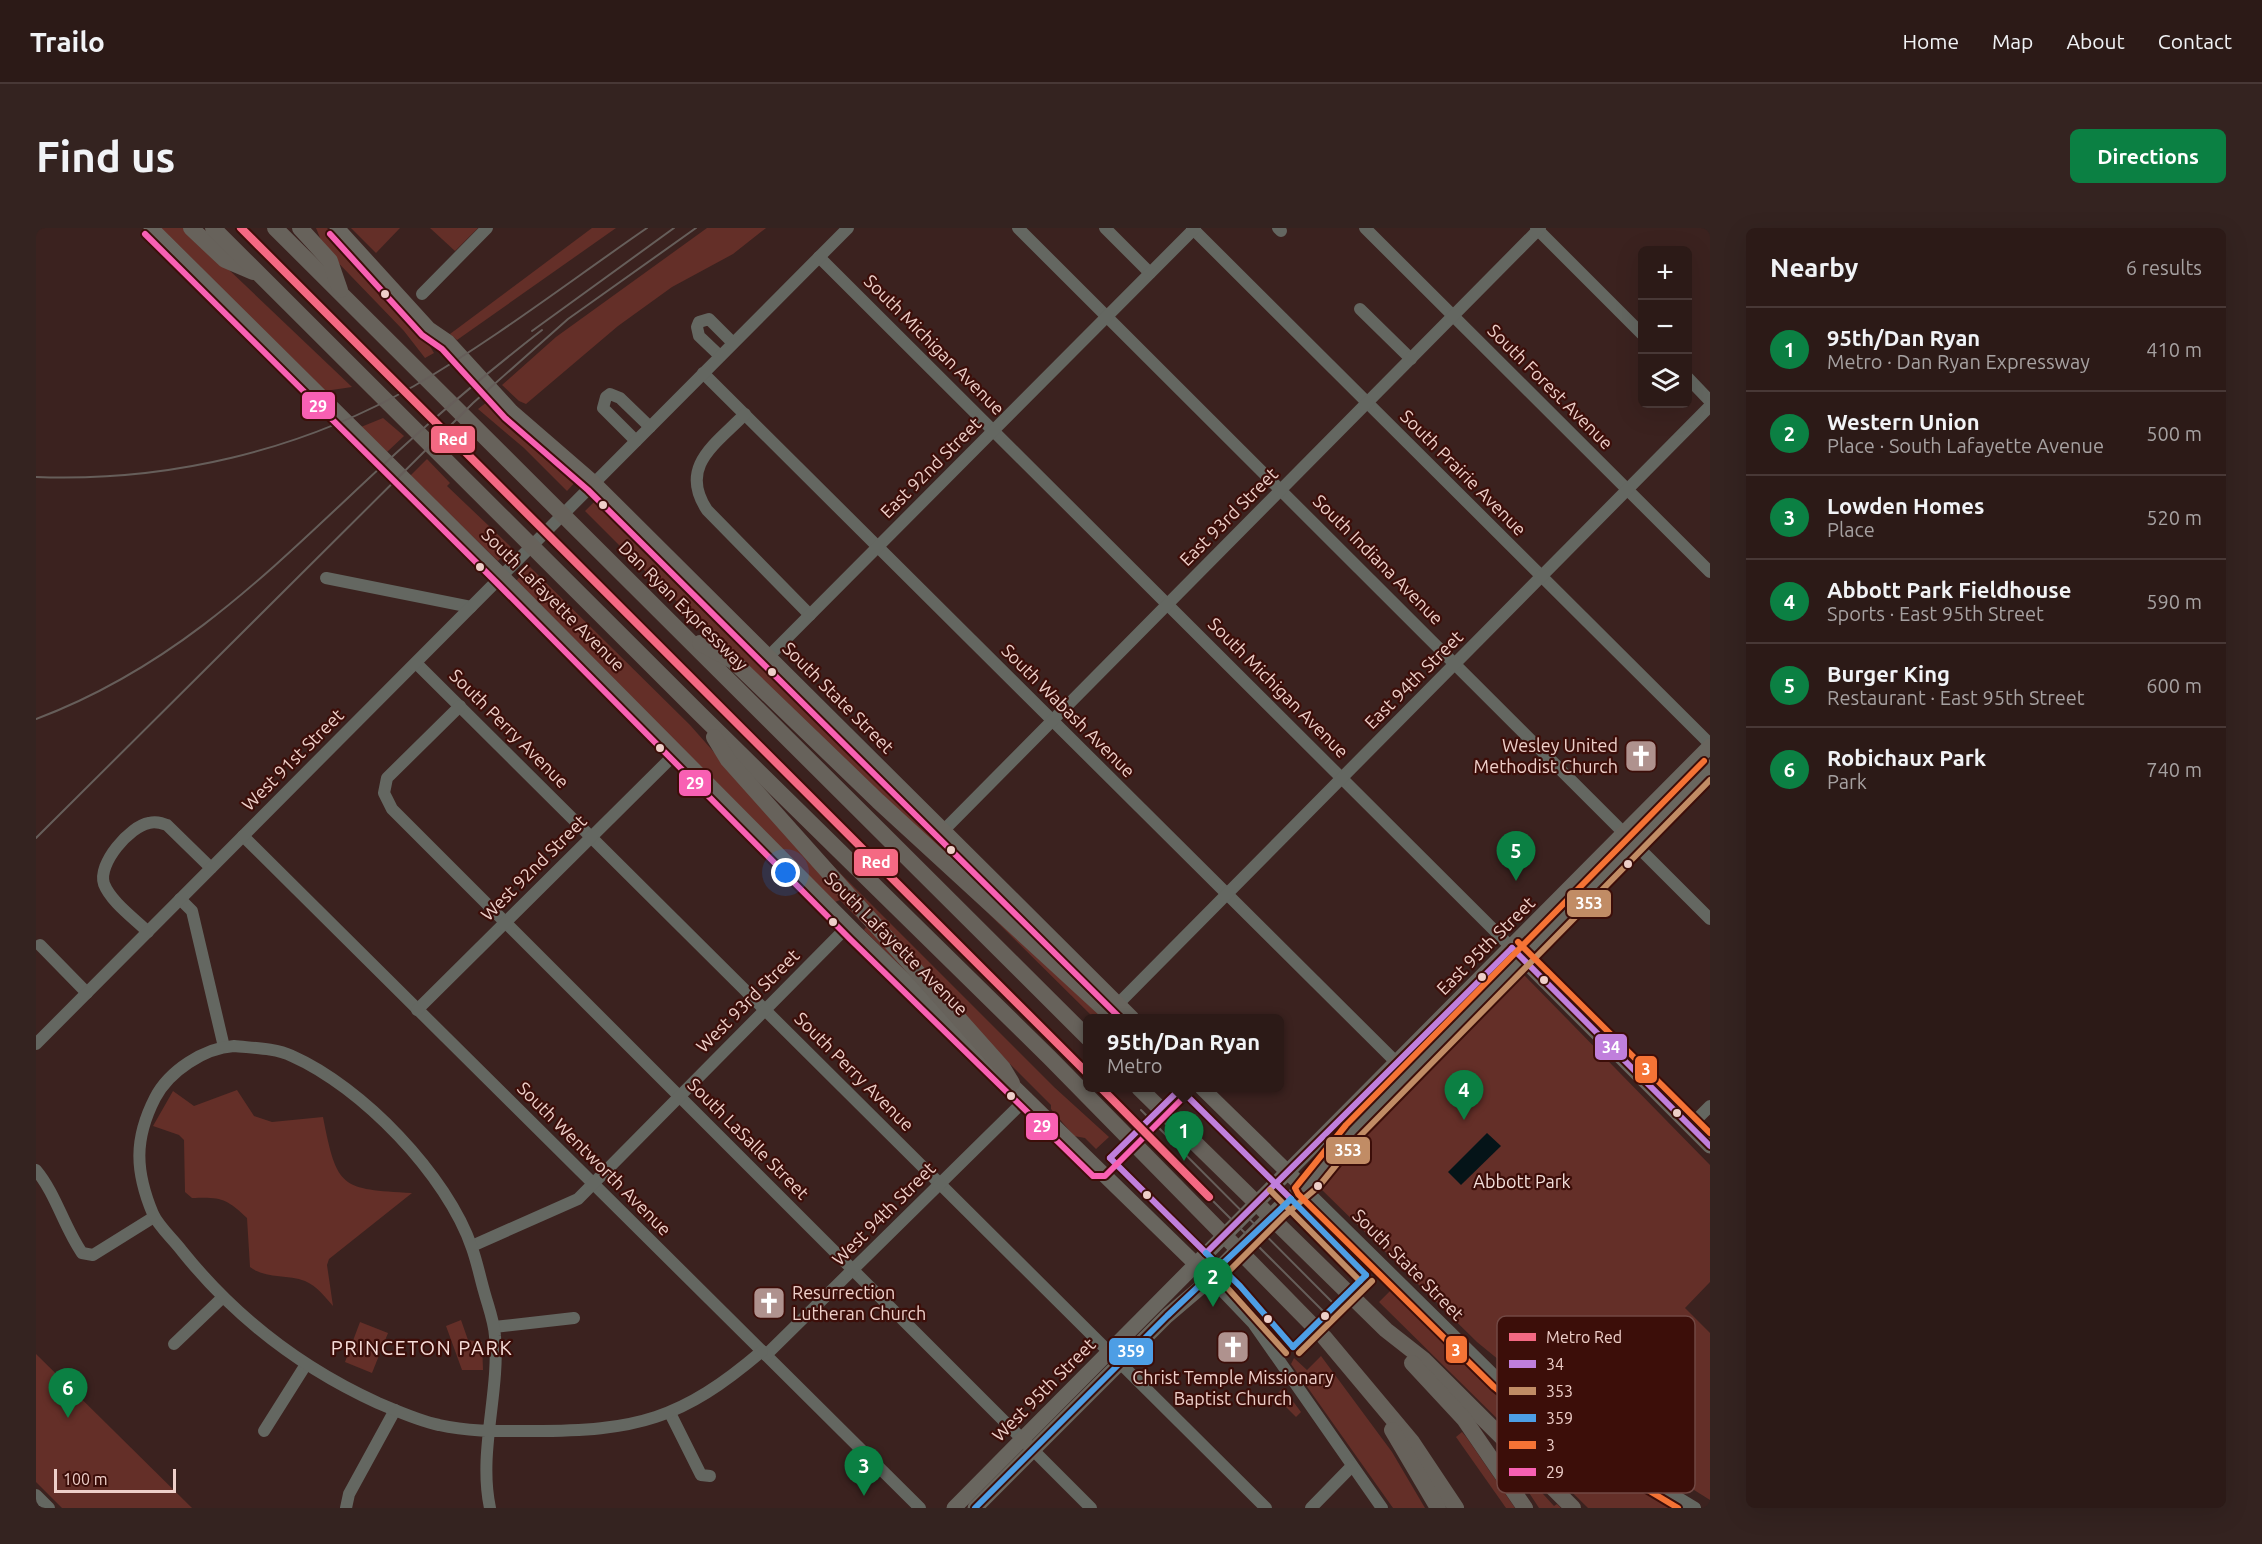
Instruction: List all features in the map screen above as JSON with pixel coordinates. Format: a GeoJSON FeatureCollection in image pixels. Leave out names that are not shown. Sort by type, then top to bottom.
{"type":"FeatureCollection","features":[{"type":"Feature","properties":{"kind":"highway"},"geometry":{"type":"LineString","coordinates":[[191,228],[225,260],[263,277]]}},
{"type":"Feature","properties":{"kind":"highway"},"geometry":{"type":"LineString","coordinates":[[213,228],[701,715],[1083,1091]]}},
{"type":"Feature","properties":{"kind":"highway","name":"Dan Ryan Expressway"},"geometry":{"type":"LineString","coordinates":[[275,228],[1083,1033]]}},
{"type":"Feature","properties":{"kind":"highway"},"geometry":{"type":"LineString","coordinates":[[300,228],[330,261],[343,296]]}},
{"type":"Feature","properties":{"kind":"highway"},"geometry":{"type":"LineString","coordinates":[[683,634],[733,661],[878,801],[1116,1011]]}},
{"type":"Feature","properties":{"kind":"highway"},"geometry":{"type":"LineString","coordinates":[[701,715],[728,760],[1003,1068],[1012,1083]]}},
{"type":"Feature","properties":{"kind":"highway"},"geometry":{"type":"LineString","coordinates":[[1084,1092],[1324,1337],[1412,1442],[1456,1508]]}},
{"type":"Feature","properties":{"kind":"highway"},"geometry":{"type":"LineString","coordinates":[[1143,1092],[1386,1330],[1423,1359],[1497,1433]]}},
{"type":"Feature","properties":{"kind":"highway"},"geometry":{"type":"LineString","coordinates":[[1386,1330],[1415,1367],[1464,1419],[1497,1467]]}},
{"type":"Feature","properties":{"kind":"highway"},"geometry":{"type":"LineString","coordinates":[[1373,1398],[1438,1508]]}},
{"type":"Feature","properties":{"kind":"highway"},"geometry":{"type":"LineString","coordinates":[[1515,1493],[1525,1508]]}},
{"type":"Feature","properties":{"kind":"highway"},"geometry":{"type":"LineString","coordinates":[[1558,1493],[1573,1508]]}},
{"type":"Feature","properties":{"kind":"main road","name":"South Lafayette Avenue"},"geometry":{"type":"LineString","coordinates":[[151,228],[849,925],[1210,1278]]}},
{"type":"Feature","properties":{"kind":"main road","name":"South State Street"},"geometry":{"type":"LineString","coordinates":[[337,228],[429,330],[438,347],[492,401],[512,412],[594,483],[943,831],[1116,1011]]}},
{"type":"Feature","properties":{"kind":"main road","name":"East 95th Street"},"geometry":{"type":"LineString","coordinates":[[1288,1172],[1403,1069],[1630,838],[1710,745]]}},
{"type":"Feature","properties":{"kind":"main road","name":"East 95th Street"},"geometry":{"type":"LineString","coordinates":[[1630,838],[1710,767]]}},
{"type":"Feature","properties":{"kind":"main road","name":"South Michigan Avenue"},"geometry":{"type":"LineString","coordinates":[[1517,953],[1710,1146]]}},
{"type":"Feature","properties":{"kind":"main road","name":"East 95th Street"},"geometry":{"type":"LineString","coordinates":[[1304,1188],[1403,1069]]}},
{"type":"Feature","properties":{"kind":"main road","name":"South State Street"},"geometry":{"type":"LineString","coordinates":[[1206,1092],[1304,1188]]}},
{"type":"Feature","properties":{"kind":"main road","name":"West 95th Street"},"geometry":{"type":"LineString","coordinates":[[954,1508],[1028,1444],[1115,1357],[1195,1265],[1288,1172]]}},
{"type":"Feature","properties":{"kind":"main road","name":"West 95th Street"},"geometry":{"type":"LineString","coordinates":[[1115,1357],[1210,1278],[1279,1208],[1304,1188]]}},
{"type":"Feature","properties":{"kind":"main road","name":"West 95th Street"},"geometry":{"type":"LineString","coordinates":[[975,1508],[1028,1444]]}},
{"type":"Feature","properties":{"kind":"street"},"geometry":{"type":"LineString","coordinates":[[422,294],[487,228]]}},
{"type":"Feature","properties":{"kind":"street","name":"West 91st Street"},"geometry":{"type":"LineString","coordinates":[[36,1044],[848,228]]}},
{"type":"Feature","properties":{"kind":"street","name":"South Indiana Avenue"},"geometry":{"type":"LineString","coordinates":[[1018,228],[1710,919]]}},
{"type":"Feature","properties":{"kind":"street"},"geometry":{"type":"LineString","coordinates":[[1105,228],[1150,273]]}},
{"type":"Feature","properties":{"kind":"street","name":"East 92nd Street"},"geometry":{"type":"LineString","coordinates":[[769,656],[1193,228]]}},
{"type":"Feature","properties":{"kind":"street","name":"South Prairie Avenue"},"geometry":{"type":"LineString","coordinates":[[1193,228],[1710,745]]}},
{"type":"Feature","properties":{"kind":"street","name":"South Forest Avenue"},"geometry":{"type":"LineString","coordinates":[[1365,228],[1710,572]]}},
{"type":"Feature","properties":{"kind":"street"},"geometry":{"type":"LineString","coordinates":[[1538,229],[1638,330]]}},
{"type":"Feature","properties":{"kind":"street","name":"East 93rd Street"},"geometry":{"type":"LineString","coordinates":[[943,831],[1538,229]]}},
{"type":"Feature","properties":{"kind":"street","name":"South Michigan Avenue"},"geometry":{"type":"LineString","coordinates":[[819,257],[1517,953]]}},
{"type":"Feature","properties":{"kind":"street"},"geometry":{"type":"LineString","coordinates":[[1360,309],[1411,359]]}},
{"type":"Feature","properties":{"kind":"street"},"geometry":{"type":"LineString","coordinates":[[720,356],[699,336],[697,327],[699,322],[709,320],[733,343]]}},
{"type":"Feature","properties":{"kind":"street","name":"South Wabash Avenue"},"geometry":{"type":"LineString","coordinates":[[703,373],[1403,1069]]}},
{"type":"Feature","properties":{"kind":"street"},"geometry":{"type":"LineString","coordinates":[[1692,382],[1710,401]]}},
{"type":"Feature","properties":{"kind":"street"},"geometry":{"type":"LineString","coordinates":[[636,441],[603,408],[606,397],[610,394],[620,398],[650,427]]}},
{"type":"Feature","properties":{"kind":"street","name":"East 94th Street"},"geometry":{"type":"LineString","coordinates":[[1116,1011],[1226,895],[1710,406]]}},
{"type":"Feature","properties":{"kind":"street"},"geometry":{"type":"LineString","coordinates":[[745,414],[701,461],[695,480],[696,490],[707,510],[810,615]]}},
{"type":"Feature","properties":{"kind":"street"},"geometry":{"type":"LineString","coordinates":[[326,578],[471,607]]}},
{"type":"Feature","properties":{"kind":"street","name":"South Perry Avenue"},"geometry":{"type":"LineString","coordinates":[[416,663],[1266,1508]]}},
{"type":"Feature","properties":{"kind":"street","name":"South LaSalle Street"},"geometry":{"type":"LineString","coordinates":[[460,706],[387,778],[384,793],[392,809],[1091,1508]]}},
{"type":"Feature","properties":{"kind":"street","name":"West 92nd Street"},"geometry":{"type":"LineString","coordinates":[[417,1010],[677,752]]}},
{"type":"Feature","properties":{"kind":"street"},"geometry":{"type":"LineString","coordinates":[[148,932],[108,892],[104,884],[102,869],[108,858],[139,826],[158,822],[167,825],[211,868]]}},
{"type":"Feature","properties":{"kind":"street","name":"South Wentworth Avenue"},"geometry":{"type":"LineString","coordinates":[[243,836],[920,1508]]}},
{"type":"Feature","properties":{"kind":"street"},"geometry":{"type":"LineString","coordinates":[[180,899],[192,911],[224,1047]]}},
{"type":"Feature","properties":{"kind":"street","name":"West 93rd Street"},"geometry":{"type":"LineString","coordinates":[[472,1246],[578,1199],[849,925]]}},
{"type":"Feature","properties":{"kind":"street"},"geometry":{"type":"LineString","coordinates":[[40,945],[87,993]]}},
{"type":"Feature","properties":{"kind":"street"},"geometry":{"type":"LineString","coordinates":[[36,1170],[46,1182],[69,1234],[82,1253],[93,1255],[154,1216],[139,1164],[143,1122],[160,1087],[195,1059],[224,1047],[258,1048],[291,1055],[336,1082],[389,1126],[441,1190],[472,1246],[494,1328],[495,1394],[490,1431],[490,1508]]}},
{"type":"Feature","properties":{"kind":"street","name":"West 94th Street"},"geometry":{"type":"LineString","coordinates":[[154,1216],[222,1298],[305,1366],[395,1410],[439,1425],[490,1431],[589,1431],[632,1425],[670,1413],[694,1402],[764,1353],[1027,1098]]}},
{"type":"Feature","properties":{"kind":"street"},"geometry":{"type":"LineString","coordinates":[[1690,1126],[1710,1106]]}},
{"type":"Feature","properties":{"kind":"street","name":"South State Street"},"geometry":{"type":"LineString","coordinates":[[1304,1188],[1497,1378]]}},
{"type":"Feature","properties":{"kind":"street","name":"South Lafayette Avenue"},"geometry":{"type":"LineString","coordinates":[[1210,1278],[1253,1323],[1382,1508]]}},
{"type":"Feature","properties":{"kind":"street"},"geometry":{"type":"LineString","coordinates":[[174,1344],[222,1298]]}},
{"type":"Feature","properties":{"kind":"street"},"geometry":{"type":"LineString","coordinates":[[494,1328],[574,1318]]}},
{"type":"Feature","properties":{"kind":"street"},"geometry":{"type":"LineString","coordinates":[[264,1431],[305,1366]]}},
{"type":"Feature","properties":{"kind":"street"},"geometry":{"type":"LineString","coordinates":[[346,1508],[349,1494],[395,1410]]}},
{"type":"Feature","properties":{"kind":"street"},"geometry":{"type":"LineString","coordinates":[[670,1413],[701,1474],[710,1476]]}},
{"type":"Feature","properties":{"kind":"street"},"geometry":{"type":"LineString","coordinates":[[1311,1508],[1352,1466]]}},
{"type":"Feature","properties":{"kind":"street","name":"South State Street"},"geometry":{"type":"LineString","coordinates":[[1670,1493],[1695,1508]]}},
{"type":"Feature","properties":{"kind":"street"},"geometry":{"type":"LineString","coordinates":[[36,1495],[49,1508]]}},
{"type":"Feature","properties":{"kind":"green space"},"geometry":{"type":"Polygon","coordinates":[[[161,228],[185,228],[352,387],[325,391],[161,228]]]}},
{"type":"Feature","properties":{"kind":"green space"},"geometry":{"type":"Polygon","coordinates":[[[316,228],[327,228],[428,343],[434,353],[425,358],[404,331],[324,248],[316,228]]]}},
{"type":"Feature","properties":{"kind":"green space"},"geometry":{"type":"Polygon","coordinates":[[[351,228],[400,228],[376,253],[351,228]]]}},
{"type":"Feature","properties":{"kind":"green space"},"geometry":{"type":"Polygon","coordinates":[[[430,228],[478,228],[455,251],[430,228]]]}},
{"type":"Feature","properties":{"kind":"green space"},"geometry":{"type":"Polygon","coordinates":[[[592,228],[616,228],[457,340],[450,334],[592,228]]]}},
{"type":"Feature","properties":{"kind":"green space"},"geometry":{"type":"Polygon","coordinates":[[[707,228],[766,228],[733,254],[672,287],[618,326],[526,404],[519,401],[502,385],[556,337],[707,228]]]}},
{"type":"Feature","properties":{"kind":"green space"},"geometry":{"type":"Polygon","coordinates":[[[487,402],[579,478],[567,491],[524,448],[478,409],[487,402]]]}},
{"type":"Feature","properties":{"kind":"green space"},"geometry":{"type":"Polygon","coordinates":[[[383,418],[404,436],[387,452],[361,427],[383,418]]]}},
{"type":"Feature","properties":{"kind":"green space"},"geometry":{"type":"Polygon","coordinates":[[[427,459],[450,483],[447,486],[511,547],[498,561],[410,476],[427,459]]]}},
{"type":"Feature","properties":{"kind":"green space"},"geometry":{"type":"Polygon","coordinates":[[[599,497],[932,827],[920,817],[917,820],[943,847],[946,845],[952,849],[1092,988],[1090,990],[655,581],[585,511],[599,497]]]}},
{"type":"Feature","properties":{"kind":"green space"},"geometry":{"type":"Polygon","coordinates":[[[529,566],[690,725],[919,984],[864,930],[866,927],[840,900],[835,902],[516,581],[529,566]]]}},
{"type":"Feature","properties":{"kind":"green space"},"geometry":{"type":"Polygon","coordinates":[[[823,856],[1054,1087],[1109,1137],[1096,1149],[1085,1138],[1074,1136],[1051,1109],[1051,1105],[966,1020],[823,856]]]}},
{"type":"Feature","properties":{"kind":"green space"},"geometry":{"type":"Polygon","coordinates":[[[987,912],[1102,1014],[1090,1014],[987,912]]]}},
{"type":"Feature","properties":{"kind":"green space","name":"Abbott Park"},"geometry":{"type":"Polygon","coordinates":[[[1523,974],[1710,1165],[1710,1282],[1685,1308],[1693,1316],[1497,1316],[1497,1358],[1477,1342],[1319,1187],[1358,1140],[1523,974]]]}},
{"type":"Feature","properties":{"kind":"green space"},"geometry":{"type":"Polygon","coordinates":[[[237,1090],[254,1116],[272,1122],[323,1117],[333,1159],[339,1172],[356,1186],[370,1190],[412,1193],[329,1259],[327,1265],[333,1306],[317,1289],[305,1281],[269,1275],[250,1267],[247,1218],[234,1206],[222,1200],[192,1198],[185,1192],[184,1140],[179,1135],[153,1126],[173,1091],[194,1106],[237,1090]]]}},
{"type":"Feature","properties":{"kind":"green space"},"geometry":{"type":"Polygon","coordinates":[[[1391,1290],[1464,1362],[1497,1391],[1497,1418],[1379,1302],[1391,1290]]]}},
{"type":"Feature","properties":{"kind":"green space","name":"Abbott Park"},"geometry":{"type":"Polygon","coordinates":[[[1695,1318],[1710,1333],[1710,1500],[1695,1491],[1695,1318]]]}},
{"type":"Feature","properties":{"kind":"green space"},"geometry":{"type":"Polygon","coordinates":[[[461,1320],[468,1340],[482,1342],[483,1370],[462,1370],[446,1326],[461,1320]]]}},
{"type":"Feature","properties":{"kind":"green space"},"geometry":{"type":"Polygon","coordinates":[[[360,1322],[388,1333],[372,1373],[345,1362],[360,1322]]]}},
{"type":"Feature","properties":{"kind":"green space"},"geometry":{"type":"Polygon","coordinates":[[[36,1354],[192,1508],[62,1508],[36,1482],[36,1354]]]}},
{"type":"Feature","properties":{"kind":"green space"},"geometry":{"type":"Polygon","coordinates":[[[1321,1356],[1392,1452],[1425,1508],[1393,1508],[1291,1364],[1294,1358],[1307,1370],[1321,1356]]]}},
{"type":"Feature","properties":{"kind":"green space"},"geometry":{"type":"Polygon","coordinates":[[[1283,1388],[1301,1412],[1296,1417],[1275,1396],[1283,1388]]]}},
{"type":"Feature","properties":{"kind":"green space"},"geometry":{"type":"Polygon","coordinates":[[[1462,1432],[1467,1438],[1497,1482],[1497,1493],[1505,1493],[1515,1508],[1506,1508],[1456,1437],[1462,1432]]]}},
{"type":"Feature","properties":{"kind":"green space"},"geometry":{"type":"Polygon","coordinates":[[[1529,1493],[1542,1493],[1554,1506],[1557,1504],[1561,1508],[1539,1508],[1529,1493]]]}},
{"type":"Feature","properties":{"kind":"green space"},"geometry":{"type":"Polygon","coordinates":[[[1573,1493],[1651,1493],[1676,1508],[1588,1508],[1573,1493]]]}},
{"type":"Feature","properties":{"kind":"shaded area"},"geometry":{"type":"Polygon","coordinates":[[[1487,1133],[1501,1146],[1461,1185],[1448,1172],[1487,1133]]]}},
{"type":"Feature","properties":{"kind":"railway"},"geometry":{"type":"LineString","coordinates":[[36,477],[135,474],[184,468],[279,445],[325,428],[370,409],[444,368],[647,228]]}},
{"type":"Feature","properties":{"kind":"railway"},"geometry":{"type":"LineString","coordinates":[[532,331],[674,228]]}},
{"type":"Feature","properties":{"kind":"railway"},"geometry":{"type":"LineString","coordinates":[[36,838],[473,403],[568,319],[696,228]]}},
{"type":"Feature","properties":{"kind":"railway"},"geometry":{"type":"LineString","coordinates":[[36,719],[96,693],[151,662],[201,627],[295,548],[446,408],[542,330]]}},
{"type":"Feature","properties":{"kind":"railway"},"geometry":{"type":"LineString","coordinates":[[1141,1110],[1342,1312]]}},
{"type":"Feature","properties":{"kind":"railway"},"geometry":{"type":"LineString","coordinates":[[1209,1197],[1333,1321]]}},
{"type":"Feature","properties":{"kind":"metro line","name":"Red"},"geometry":{"type":"LineString","coordinates":[[241,228],[1083,1069]]}},
{"type":"Feature","properties":{"kind":"metro line","name":"Red"},"geometry":{"type":"LineString","coordinates":[[1105,1092],[1209,1197]]}},
{"type":"Feature","properties":{"kind":"transit line","name":"29"},"geometry":{"type":"LineString","coordinates":[[145,234],[496,582],[850,939],[1093,1176],[1105,1176],[1187,1094]]}},
{"type":"Feature","properties":{"kind":"transit line","name":"29"},"geometry":{"type":"LineString","coordinates":[[330,234],[422,335],[442,349],[505,418],[588,490],[1116,1014]]}},
{"type":"Feature","properties":{"kind":"transit line","name":"3"},"geometry":{"type":"LineString","coordinates":[[1497,1389],[1298,1194],[1295,1188],[1346,1125],[1704,761]]}},
{"type":"Feature","properties":{"kind":"transit line","name":"353"},"geometry":{"type":"LineString","coordinates":[[1227,1273],[1285,1215],[1319,1186],[1359,1137],[1710,780]]}},
{"type":"Feature","properties":{"kind":"transit line","name":"3"},"geometry":{"type":"LineString","coordinates":[[1518,942],[1710,1133]]}},
{"type":"Feature","properties":{"kind":"transit line","name":"34"},"geometry":{"type":"LineString","coordinates":[[1512,948],[1710,1146]]}},
{"type":"Feature","properties":{"kind":"transit line","name":"34"},"geometry":{"type":"LineString","coordinates":[[1206,1253],[1512,948]]}},
{"type":"Feature","properties":{"kind":"transit line","name":"34"},"geometry":{"type":"LineString","coordinates":[[1110,1158],[1177,1092]]}},
{"type":"Feature","properties":{"kind":"transit line","name":"34"},"geometry":{"type":"LineString","coordinates":[[1183,1092],[1291,1199]]}},
{"type":"Feature","properties":{"kind":"transit line","name":"34"},"geometry":{"type":"LineString","coordinates":[[1110,1158],[1206,1253]]}},
{"type":"Feature","properties":{"kind":"transit line","name":"353"},"geometry":{"type":"LineString","coordinates":[[1270,1190],[1360,1281]]}},
{"type":"Feature","properties":{"kind":"transit line","name":"359"},"geometry":{"type":"LineString","coordinates":[[1291,1199],[1366,1275]]}},
{"type":"Feature","properties":{"kind":"transit line","name":"359"},"geometry":{"type":"LineString","coordinates":[[975,1508],[1167,1316],[1291,1199]]}},
{"type":"Feature","properties":{"kind":"transit line","name":"359"},"geometry":{"type":"LineString","coordinates":[[1206,1253],[1240,1286],[1293,1347]]}},
{"type":"Feature","properties":{"kind":"transit line","name":"353"},"geometry":{"type":"LineString","coordinates":[[1214,1273],[1286,1353]]}},
{"type":"Feature","properties":{"kind":"transit line","name":"359"},"geometry":{"type":"LineString","coordinates":[[1293,1347],[1366,1275]]}},
{"type":"Feature","properties":{"kind":"transit line","name":"353"},"geometry":{"type":"LineString","coordinates":[[1299,1353],[1372,1281]]}},
{"type":"Feature","properties":{"kind":"transit line","name":"3"},"geometry":{"type":"LineString","coordinates":[[1653,1493],[1678,1508]]}},
{"type":"Feature","properties":{"kind":"place","name":"Wesley United Methodist Church"},"geometry":{"type":"Point","coordinates":[1641,756]}},
{"type":"Feature","properties":{"kind":"place","name":"Burger King"},"geometry":{"type":"Point","coordinates":[1516,881]}},
{"type":"Feature","properties":{"kind":"place","name":"Abbott Park Fieldhouse"},"geometry":{"type":"Point","coordinates":[1464,1120]}},
{"type":"Feature","properties":{"kind":"place","name":"95th/Dan Ryan"},"geometry":{"type":"Point","coordinates":[1184,1161]}},
{"type":"Feature","properties":{"kind":"place","name":"Resurrection Lutheran Church"},"geometry":{"type":"Point","coordinates":[769,1303]}},
{"type":"Feature","properties":{"kind":"place","name":"Western Union"},"geometry":{"type":"Point","coordinates":[1213,1307]}},
{"type":"Feature","properties":{"kind":"place","name":"Christ Temple Missionary Baptist Church"},"geometry":{"type":"Point","coordinates":[1233,1347]}},
{"type":"Feature","properties":{"kind":"place","name":"Robichaux Park"},"geometry":{"type":"Point","coordinates":[68,1418]}},
{"type":"Feature","properties":{"kind":"place","name":"Lowden Homes"},"geometry":{"type":"Point","coordinates":[864,1496]}},
{"type":"Feature","properties":{"kind":"district","name":"PRINCETON PARK"},"geometry":{"type":"Point","coordinates":[422,1348]}}]}
